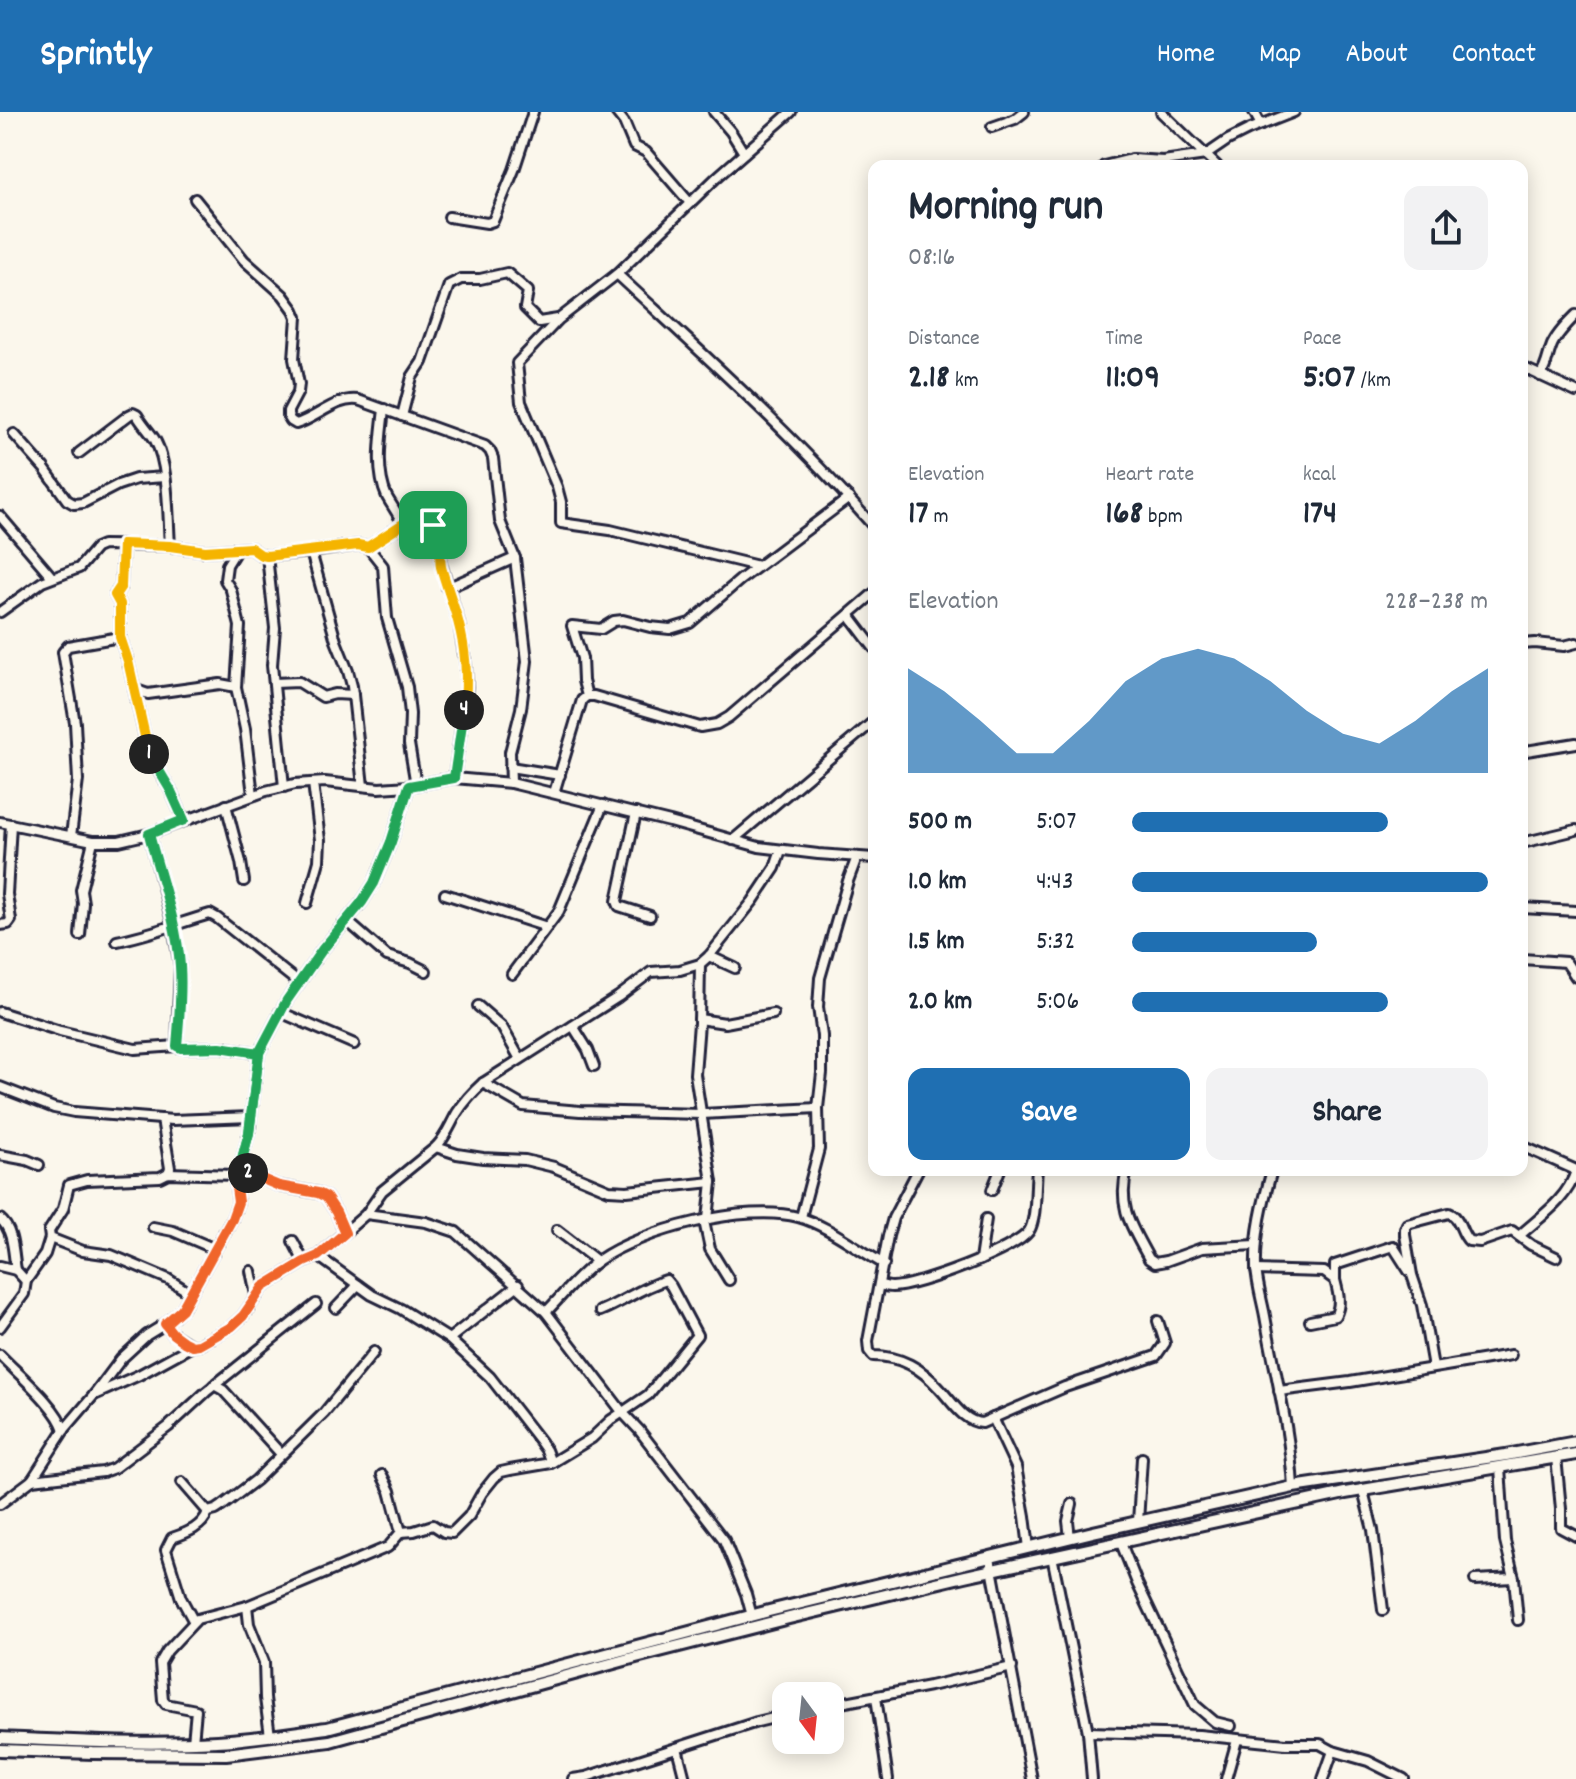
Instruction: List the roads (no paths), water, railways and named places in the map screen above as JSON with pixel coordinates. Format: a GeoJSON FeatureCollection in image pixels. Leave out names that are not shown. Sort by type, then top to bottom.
{"type":"FeatureCollection","features":[{"type":"Feature","properties":{"kind":"main road"},"geometry":{"type":"LineString","coordinates":[[0,1750],[215,1754],[330,1741],[992,1564],[1029,1548],[1070,1538],[1293,1487],[1576,1442]]}},
{"type":"Feature","properties":{"kind":"main road"},"geometry":{"type":"LineString","coordinates":[[0,1738],[193,1742],[327,1728],[945,1567],[1052,1556],[1300,1503],[1576,1454]]}},
{"type":"Feature","properties":{"kind":"main road"},"geometry":{"type":"LineString","coordinates":[[215,1741],[215,1754]]}},
{"type":"Feature","properties":{"kind":"street"},"geometry":{"type":"LineString","coordinates":[[449,217],[487,223],[493,221],[533,112]]}},
{"type":"Feature","properties":{"kind":"street"},"geometry":{"type":"LineString","coordinates":[[616,112],[634,146],[646,152],[690,203]]}},
{"type":"Feature","properties":{"kind":"street"},"geometry":{"type":"LineString","coordinates":[[714,112],[744,153]]}},
{"type":"Feature","properties":{"kind":"street"},"geometry":{"type":"LineString","coordinates":[[758,566],[610,530],[561,523],[557,487],[521,402],[517,363],[559,319],[617,274],[791,112]]}},
{"type":"Feature","properties":{"kind":"street"},"geometry":{"type":"LineString","coordinates":[[992,127],[1015,119],[1024,112]]}},
{"type":"Feature","properties":{"kind":"street"},"geometry":{"type":"LineString","coordinates":[[1161,112],[1211,160]]}},
{"type":"Feature","properties":{"kind":"street"},"geometry":{"type":"LineString","coordinates":[[1254,112],[1261,125]]}},
{"type":"Feature","properties":{"kind":"street"},"geometry":{"type":"LineString","coordinates":[[1170,160],[1206,155],[1228,140],[1294,112]]}},
{"type":"Feature","properties":{"kind":"street"},"geometry":{"type":"LineString","coordinates":[[195,199],[244,260],[283,295],[294,310],[297,317],[294,359],[299,384],[288,411],[291,421],[296,424],[342,401],[358,400],[485,446],[490,451],[500,521],[515,558],[527,661],[521,709],[510,752],[511,783]]}},
{"type":"Feature","properties":{"kind":"street"},"geometry":{"type":"LineString","coordinates":[[402,416],[412,377],[422,362],[449,285],[461,279],[480,279],[507,273],[528,291],[525,308],[539,322],[559,319]]}},
{"type":"Feature","properties":{"kind":"street"},"geometry":{"type":"LineString","coordinates":[[617,274],[764,411],[868,520]]}},
{"type":"Feature","properties":{"kind":"street"},"geometry":{"type":"LineString","coordinates":[[1540,376],[1562,329],[1576,315]]}},
{"type":"Feature","properties":{"kind":"street"},"geometry":{"type":"LineString","coordinates":[[1528,370],[1576,392]]}},
{"type":"Feature","properties":{"kind":"street"},"geometry":{"type":"LineString","coordinates":[[384,409],[380,448],[382,472],[387,495],[403,524]]}},
{"type":"Feature","properties":{"kind":"street"},"geometry":{"type":"LineString","coordinates":[[79,453],[133,413],[137,415],[155,439],[159,450],[165,477],[170,546]]}},
{"type":"Feature","properties":{"kind":"street"},"geometry":{"type":"LineString","coordinates":[[14,434],[67,500],[74,504],[83,503],[136,479],[165,477]]}},
{"type":"Feature","properties":{"kind":"street"},"geometry":{"type":"LineString","coordinates":[[587,696],[582,658],[572,626],[601,629],[614,621],[623,620],[670,629],[690,623],[758,566],[849,498]]}},
{"type":"Feature","properties":{"kind":"street"},"geometry":{"type":"LineString","coordinates":[[0,516],[52,577]]}},
{"type":"Feature","properties":{"kind":"street"},"geometry":{"type":"LineString","coordinates":[[368,547],[403,524],[433,525],[439,529],[441,564],[459,623],[466,666],[467,687],[454,778]]}},
{"type":"Feature","properties":{"kind":"street"},"geometry":{"type":"LineString","coordinates":[[123,544],[121,586],[115,595],[120,604],[120,637],[149,755],[184,820]]}},
{"type":"Feature","properties":{"kind":"street"},"geometry":{"type":"LineString","coordinates":[[0,612],[52,577],[79,568],[96,548],[103,545],[170,546],[205,551],[251,548],[267,556],[358,545],[368,547],[383,566],[387,618],[407,687],[412,786],[374,883],[299,983],[259,1053],[251,1117],[235,1180],[238,1202],[232,1219],[182,1309],[121,1359],[64,1430],[32,1480],[0,1504]]}},
{"type":"Feature","properties":{"kind":"street"},"geometry":{"type":"LineString","coordinates":[[237,549],[227,565],[225,580],[231,590],[240,626],[236,687],[253,795]]}},
{"type":"Feature","properties":{"kind":"street"},"geometry":{"type":"LineString","coordinates":[[311,552],[336,641],[348,671],[363,786]]}},
{"type":"Feature","properties":{"kind":"street"},"geometry":{"type":"LineString","coordinates":[[267,556],[275,628],[272,665],[284,787]]}},
{"type":"Feature","properties":{"kind":"street"},"geometry":{"type":"LineString","coordinates":[[447,588],[515,558]]}},
{"type":"Feature","properties":{"kind":"street"},"geometry":{"type":"LineString","coordinates":[[554,793],[582,700],[587,696],[700,727],[717,724],[868,598]]}},
{"type":"Feature","properties":{"kind":"street"},"geometry":{"type":"LineString","coordinates":[[849,615],[868,640]]}},
{"type":"Feature","properties":{"kind":"street"},"geometry":{"type":"LineString","coordinates":[[71,836],[78,780],[75,723],[63,652],[68,646],[120,637]]}},
{"type":"Feature","properties":{"kind":"street"},"geometry":{"type":"LineString","coordinates":[[1528,644],[1564,646],[1576,643]]}},
{"type":"Feature","properties":{"kind":"street"},"geometry":{"type":"LineString","coordinates":[[274,683],[299,682],[323,697],[353,695]]}},
{"type":"Feature","properties":{"kind":"street"},"geometry":{"type":"LineString","coordinates":[[134,689],[148,694],[220,684],[236,687]]}},
{"type":"Feature","properties":{"kind":"street"},"geometry":{"type":"LineString","coordinates":[[733,840],[868,726]]}},
{"type":"Feature","properties":{"kind":"street"},"geometry":{"type":"LineString","coordinates":[[1528,751],[1576,743]]}},
{"type":"Feature","properties":{"kind":"street"},"geometry":{"type":"LineString","coordinates":[[510,767],[560,775]]}},
{"type":"Feature","properties":{"kind":"street"},"geometry":{"type":"LineString","coordinates":[[0,822],[93,841],[119,841],[149,834],[253,795],[284,787],[325,782],[379,788],[454,778],[511,783],[759,847],[868,858]]}},
{"type":"Feature","properties":{"kind":"street"},"geometry":{"type":"LineString","coordinates":[[307,903],[319,861],[320,840],[313,783]]}},
{"type":"Feature","properties":{"kind":"street"},"geometry":{"type":"LineString","coordinates":[[226,805],[244,881]]}},
{"type":"Feature","properties":{"kind":"street"},"geometry":{"type":"LineString","coordinates":[[512,974],[559,911],[603,805]]}},
{"type":"Feature","properties":{"kind":"street"},"geometry":{"type":"LineString","coordinates":[[636,813],[617,901],[619,906],[650,916]]}},
{"type":"Feature","properties":{"kind":"street"},"geometry":{"type":"LineString","coordinates":[[0,925],[8,924],[11,920],[7,894],[11,824]]}},
{"type":"Feature","properties":{"kind":"street"},"geometry":{"type":"LineString","coordinates":[[1528,842],[1576,830]]}},
{"type":"Feature","properties":{"kind":"street"},"geometry":{"type":"LineString","coordinates":[[149,834],[173,925],[180,966],[177,1046]]}},
{"type":"Feature","properties":{"kind":"street"},"geometry":{"type":"LineString","coordinates":[[80,935],[81,890],[93,841]]}},
{"type":"Feature","properties":{"kind":"street"},"geometry":{"type":"LineString","coordinates":[[94,1395],[231,1327],[243,1316],[263,1287],[318,1256],[366,1214],[382,1191],[436,1147],[444,1139],[468,1097],[483,1083],[618,997],[651,972],[680,970],[700,964],[753,901],[775,868],[781,850]]}},
{"type":"Feature","properties":{"kind":"street"},"geometry":{"type":"LineString","coordinates":[[801,1217],[819,1149],[818,1108],[822,1073],[818,1007],[820,978],[857,857]]}},
{"type":"Feature","properties":{"kind":"street"},"geometry":{"type":"LineString","coordinates":[[445,894],[547,927]]}},
{"type":"Feature","properties":{"kind":"street"},"geometry":{"type":"LineString","coordinates":[[1528,908],[1576,911]]}},
{"type":"Feature","properties":{"kind":"street"},"geometry":{"type":"LineString","coordinates":[[117,941],[212,915],[299,983]]}},
{"type":"Feature","properties":{"kind":"street"},"geometry":{"type":"LineString","coordinates":[[347,921],[387,956],[426,971]]}},
{"type":"Feature","properties":{"kind":"street"},"geometry":{"type":"LineString","coordinates":[[709,956],[735,968]]}},
{"type":"Feature","properties":{"kind":"street"},"geometry":{"type":"LineString","coordinates":[[1528,959],[1566,962],[1576,977]]}},
{"type":"Feature","properties":{"kind":"street"},"geometry":{"type":"LineString","coordinates":[[700,964],[695,1074],[712,1182],[706,1220],[710,1249],[729,1280]]}},
{"type":"Feature","properties":{"kind":"street"},"geometry":{"type":"LineString","coordinates":[[478,1006],[502,1027],[520,1059]]}},
{"type":"Feature","properties":{"kind":"street"},"geometry":{"type":"LineString","coordinates":[[280,1012],[354,1044]]}},
{"type":"Feature","properties":{"kind":"street"},"geometry":{"type":"LineString","coordinates":[[0,1024],[2,1013],[135,1049],[220,1047],[259,1053]]}},
{"type":"Feature","properties":{"kind":"street"},"geometry":{"type":"LineString","coordinates":[[699,1019],[725,1023],[773,1014]]}},
{"type":"Feature","properties":{"kind":"street"},"geometry":{"type":"LineString","coordinates":[[573,1026],[594,1066]]}},
{"type":"Feature","properties":{"kind":"street"},"geometry":{"type":"LineString","coordinates":[[483,1083],[523,1106],[580,1111],[702,1114],[818,1108]]}},
{"type":"Feature","properties":{"kind":"street"},"geometry":{"type":"LineString","coordinates":[[0,1087],[54,1108],[74,1112],[162,1119],[251,1117]]}},
{"type":"Feature","properties":{"kind":"street"},"geometry":{"type":"LineString","coordinates":[[162,1119],[170,1168],[168,1173]]}},
{"type":"Feature","properties":{"kind":"street"},"geometry":{"type":"LineString","coordinates":[[436,1147],[457,1154],[525,1160],[554,1167],[609,1190],[712,1182]]}},
{"type":"Feature","properties":{"kind":"street"},"geometry":{"type":"LineString","coordinates":[[1519,1236],[1563,1198],[1572,1185],[1576,1170],[1528,1149]]}},
{"type":"Feature","properties":{"kind":"street"},"geometry":{"type":"LineString","coordinates":[[0,1155],[39,1165]]}},
{"type":"Feature","properties":{"kind":"street"},"geometry":{"type":"LineString","coordinates":[[241,1162],[248,1173],[279,1186],[326,1197],[345,1233]]}},
{"type":"Feature","properties":{"kind":"street"},"geometry":{"type":"LineString","coordinates":[[0,1327],[24,1294],[26,1281],[45,1254],[49,1231],[66,1202],[69,1185],[87,1180],[160,1177],[168,1173],[236,1175]]}},
{"type":"Feature","properties":{"kind":"street"},"geometry":{"type":"LineString","coordinates":[[915,1176],[893,1218],[888,1236],[868,1341],[869,1351],[873,1356],[890,1356],[907,1362],[936,1384],[967,1419],[982,1423],[1065,1387],[1156,1356],[1165,1343],[1158,1321]]}},
{"type":"Feature","properties":{"kind":"street"},"geometry":{"type":"LineString","coordinates":[[992,1190],[998,1176]]}},
{"type":"Feature","properties":{"kind":"street"},"geometry":{"type":"LineString","coordinates":[[880,1285],[893,1287],[913,1283],[980,1260],[1014,1244],[1028,1234],[1033,1224],[1037,1176]]}},
{"type":"Feature","properties":{"kind":"street"},"geometry":{"type":"LineString","coordinates":[[1125,1176],[1124,1208],[1149,1259],[1155,1263],[1202,1248],[1256,1245]]}},
{"type":"Feature","properties":{"kind":"street"},"geometry":{"type":"LineString","coordinates":[[1270,1176],[1260,1217],[1256,1270],[1293,1487]]}},
{"type":"Feature","properties":{"kind":"street"},"geometry":{"type":"LineString","coordinates":[[546,1312],[597,1261],[619,1248],[648,1235],[706,1220],[752,1213],[801,1217],[849,1241],[884,1264]]}},
{"type":"Feature","properties":{"kind":"street"},"geometry":{"type":"LineString","coordinates":[[1433,1367],[1422,1305],[1412,1275],[1405,1235],[1407,1224],[1449,1213],[1457,1218],[1466,1238],[1475,1243],[1512,1231],[1556,1257]]}},
{"type":"Feature","properties":{"kind":"street"},"geometry":{"type":"LineString","coordinates":[[366,1214],[448,1228],[467,1241],[546,1312],[724,1540],[752,1616]]}},
{"type":"Feature","properties":{"kind":"street"},"geometry":{"type":"LineString","coordinates":[[0,1219],[9,1229],[16,1270],[26,1281]]}},
{"type":"Feature","properties":{"kind":"street"},"geometry":{"type":"LineString","coordinates":[[980,1260],[986,1219]]}},
{"type":"Feature","properties":{"kind":"street"},"geometry":{"type":"LineString","coordinates":[[153,1227],[173,1231],[215,1249]]}},
{"type":"Feature","properties":{"kind":"street"},"geometry":{"type":"LineString","coordinates":[[557,1230],[597,1261]]}},
{"type":"Feature","properties":{"kind":"street"},"geometry":{"type":"LineString","coordinates":[[50,1238],[83,1251],[111,1255],[168,1279],[190,1293]]}},
{"type":"Feature","properties":{"kind":"street"},"geometry":{"type":"LineString","coordinates":[[293,1241],[304,1262]]}},
{"type":"Feature","properties":{"kind":"street"},"geometry":{"type":"LineString","coordinates":[[1310,1321],[1335,1316],[1339,1310],[1335,1265],[1393,1246],[1412,1275]]}},
{"type":"Feature","properties":{"kind":"street"},"geometry":{"type":"LineString","coordinates":[[318,1256],[372,1295],[449,1339],[490,1377],[539,1440],[551,1463]]}},
{"type":"Feature","properties":{"kind":"street"},"geometry":{"type":"LineString","coordinates":[[0,1266],[16,1270]]}},
{"type":"Feature","properties":{"kind":"street"},"geometry":{"type":"LineString","coordinates":[[1256,1270],[1324,1272],[1335,1280]]}},
{"type":"Feature","properties":{"kind":"street"},"geometry":{"type":"LineString","coordinates":[[251,1271],[256,1295]]}},
{"type":"Feature","properties":{"kind":"street"},"geometry":{"type":"LineString","coordinates":[[193,1742],[196,1710],[166,1704],[159,1672],[167,1651],[197,1619],[247,1606],[388,1547],[401,1532],[433,1525],[452,1533],[469,1516],[488,1485],[501,1472],[551,1463],[592,1438],[611,1420],[648,1395],[697,1335],[666,1280],[651,1284],[600,1311]]}},
{"type":"Feature","properties":{"kind":"street"},"geometry":{"type":"LineString","coordinates":[[336,1308],[358,1285]]}},
{"type":"Feature","properties":{"kind":"street"},"geometry":{"type":"LineString","coordinates":[[449,1339],[518,1285]]}},
{"type":"Feature","properties":{"kind":"street"},"geometry":{"type":"LineString","coordinates":[[32,1480],[114,1468],[316,1304]]}},
{"type":"Feature","properties":{"kind":"street"},"geometry":{"type":"LineString","coordinates":[[165,1324],[173,1334],[192,1346]]}},
{"type":"Feature","properties":{"kind":"street"},"geometry":{"type":"LineString","coordinates":[[194,1622],[181,1598],[166,1550],[172,1538],[198,1526],[208,1512],[222,1506],[256,1480],[324,1413],[374,1352]]}},
{"type":"Feature","properties":{"kind":"street"},"geometry":{"type":"LineString","coordinates":[[0,1355],[50,1406],[64,1430]]}},
{"type":"Feature","properties":{"kind":"street"},"geometry":{"type":"LineString","coordinates":[[1279,1391],[1511,1355]]}},
{"type":"Feature","properties":{"kind":"street"},"geometry":{"type":"LineString","coordinates":[[220,1385],[281,1454]]}},
{"type":"Feature","properties":{"kind":"street"},"geometry":{"type":"LineString","coordinates":[[993,1418],[1016,1467],[1029,1548]]}},
{"type":"Feature","properties":{"kind":"street"},"geometry":{"type":"LineString","coordinates":[[1556,1457],[1561,1528],[1576,1536]]}},
{"type":"Feature","properties":{"kind":"street"},"geometry":{"type":"LineString","coordinates":[[1138,1522],[1142,1458]]}},
{"type":"Feature","properties":{"kind":"street"},"geometry":{"type":"LineString","coordinates":[[1500,1468],[1505,1541],[1514,1578],[1518,1620]]}},
{"type":"Feature","properties":{"kind":"street"},"geometry":{"type":"LineString","coordinates":[[382,1475],[390,1491],[401,1532]]}},
{"type":"Feature","properties":{"kind":"street"},"geometry":{"type":"LineString","coordinates":[[182,1482],[208,1512]]}},
{"type":"Feature","properties":{"kind":"street"},"geometry":{"type":"LineString","coordinates":[[1363,1491],[1373,1530],[1383,1610]]}},
{"type":"Feature","properties":{"kind":"street"},"geometry":{"type":"LineString","coordinates":[[1070,1538],[1068,1521],[1072,1504]]}},
{"type":"Feature","properties":{"kind":"street"},"geometry":{"type":"LineString","coordinates":[[1121,1543],[1195,1705],[1215,1722],[1231,1726]]}},
{"type":"Feature","properties":{"kind":"street"},"geometry":{"type":"LineString","coordinates":[[1052,1556],[1088,1732],[1092,1779]]}},
{"type":"Feature","properties":{"kind":"street"},"geometry":{"type":"LineString","coordinates":[[992,1564],[1032,1779]]}},
{"type":"Feature","properties":{"kind":"street"},"geometry":{"type":"LineString","coordinates":[[1475,1580],[1514,1578]]}},
{"type":"Feature","properties":{"kind":"street"},"geometry":{"type":"LineString","coordinates":[[247,1606],[249,1624],[264,1662],[270,1736]]}},
{"type":"Feature","properties":{"kind":"street"},"geometry":{"type":"LineString","coordinates":[[844,1703],[1012,1667]]}},
{"type":"Feature","properties":{"kind":"street"},"geometry":{"type":"LineString","coordinates":[[876,1697],[888,1779]]}},
{"type":"Feature","properties":{"kind":"street"},"geometry":{"type":"LineString","coordinates":[[573,1779],[586,1778],[772,1718]]}},
{"type":"Feature","properties":{"kind":"street"},"geometry":{"type":"LineString","coordinates":[[1088,1732],[1199,1735],[1286,1744],[1320,1744],[1368,1761],[1399,1778]]}},
{"type":"Feature","properties":{"kind":"street"},"geometry":{"type":"LineString","coordinates":[[1226,1779],[1237,1740]]}},
{"type":"Feature","properties":{"kind":"street"},"geometry":{"type":"LineString","coordinates":[[677,1748],[685,1779]]}},
{"type":"Feature","properties":{"kind":"street"},"geometry":{"type":"LineString","coordinates":[[1323,1779],[1333,1751]]}}]}
